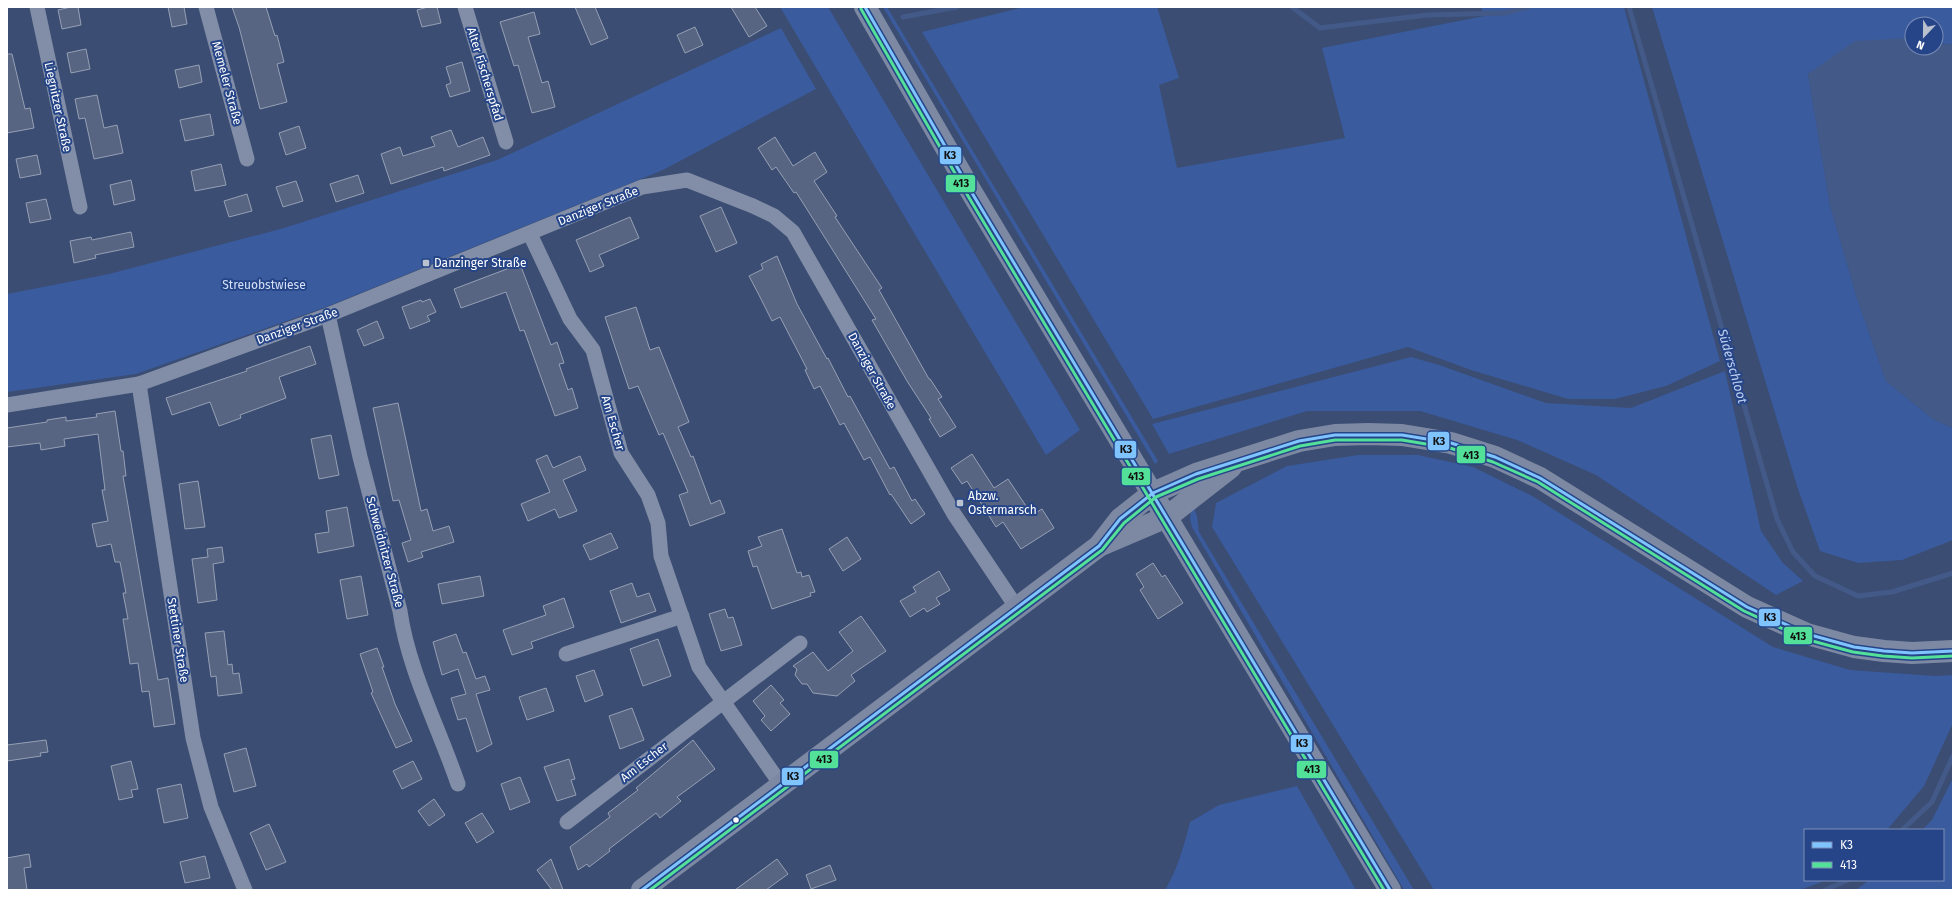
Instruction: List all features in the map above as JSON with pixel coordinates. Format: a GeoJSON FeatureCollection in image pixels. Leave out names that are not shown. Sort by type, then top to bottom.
{"type":"FeatureCollection","features":[{"type":"Feature","properties":{"kind":"street","name":"Liegnitzer Straße"},"geometry":{"type":"LineString","coordinates":[[37,7],[80,207]]}},
{"type":"Feature","properties":{"kind":"street","name":"Memeler Straße"},"geometry":{"type":"LineString","coordinates":[[206,7],[247,160]]}},
{"type":"Feature","properties":{"kind":"street","name":"Alter Fischerspfad"},"geometry":{"type":"LineString","coordinates":[[466,7],[506,142]]}},
{"type":"Feature","properties":{"kind":"street"},"geometry":{"type":"LineString","coordinates":[[865,7],[976,200],[1390,890]]}},
{"type":"Feature","properties":{"kind":"street","name":"Danziger Straße"},"geometry":{"type":"LineString","coordinates":[[7,405],[139,384],[328,315],[530,234],[642,187],[687,180],[753,206],[774,216],[793,232],[950,508],[1017,608]]}},
{"type":"Feature","properties":{"kind":"street","name":"Am Escher"},"geometry":{"type":"LineString","coordinates":[[530,234],[570,319],[593,350],[621,453],[648,495],[658,523],[661,556],[699,667],[782,786]]}},
{"type":"Feature","properties":{"kind":"street","name":"Schweidnitzer Straße"},"geometry":{"type":"LineString","coordinates":[[328,315],[360,457],[400,610],[403,632],[418,679],[458,784]]}},
{"type":"Feature","properties":{"kind":"street","name":"Stettiner Straße"},"geometry":{"type":"LineString","coordinates":[[139,384],[193,738],[211,807],[245,890]]}},
{"type":"Feature","properties":{"kind":"street"},"geometry":{"type":"LineString","coordinates":[[1099,546],[1120,519],[1153,493],[1196,474],[1299,441],[1335,435],[1402,435],[1451,443],[1495,458],[1540,478],[1747,607],[1807,634],[1854,647],[1884,651],[1912,653],[1953,651]]}},
{"type":"Feature","properties":{"kind":"street"},"geometry":{"type":"LineString","coordinates":[[642,890],[1099,546],[1167,517],[1240,460]]}},
{"type":"Feature","properties":{"kind":"street"},"geometry":{"type":"LineString","coordinates":[[566,654],[682,616]]}},
{"type":"Feature","properties":{"kind":"street","name":"Am Escher"},"geometry":{"type":"LineString","coordinates":[[567,822],[722,701],[800,643]]}},
{"type":"Feature","properties":{"kind":"green space"},"geometry":{"type":"Polygon","coordinates":[[[780,7],[828,7],[1080,430],[1046,455],[780,7]]]}},
{"type":"Feature","properties":{"kind":"green space"},"geometry":{"type":"Polygon","coordinates":[[[883,7],[887,7],[1158,461],[1155,464],[883,7]]]}},
{"type":"Feature","properties":{"kind":"green space"},"geometry":{"type":"Polygon","coordinates":[[[1024,7],[1157,7],[1179,78],[1159,85],[1177,168],[1345,138],[1322,48],[1484,16],[1481,7],[1624,7],[1720,361],[1666,386],[1615,399],[1568,399],[1471,370],[1408,347],[1153,419],[922,32],[1024,7]]]}},
{"type":"Feature","properties":{"kind":"green space"},"geometry":{"type":"Polygon","coordinates":[[[1652,7],[1953,7],[1953,45],[1944,44],[1944,16],[1904,16],[1904,39],[1808,74],[1830,205],[1857,298],[1886,381],[1933,419],[1953,428],[1953,540],[1902,560],[1858,563],[1820,551],[1798,489],[1652,7]]]}},
{"type":"Feature","properties":{"kind":"green space","name":"Streuobstwiese"},"geometry":{"type":"Polygon","coordinates":[[[781,28],[816,89],[663,170],[326,307],[136,374],[7,392],[7,294],[109,274],[284,228],[497,160],[781,28]]]}},
{"type":"Feature","properties":{"kind":"green space"},"geometry":{"type":"Polygon","coordinates":[[[1411,357],[1439,365],[1546,403],[1631,408],[1725,371],[1761,531],[1783,563],[1803,581],[1776,595],[1596,475],[1517,440],[1420,411],[1307,411],[1169,454],[1152,424],[1411,357]]]}},
{"type":"Feature","properties":{"kind":"green space"},"geometry":{"type":"Polygon","coordinates":[[[1358,455],[1418,455],[1473,467],[1534,497],[1773,647],[1850,670],[1935,676],[1953,675],[1953,723],[1924,786],[1888,829],[1804,829],[1804,881],[1824,881],[1800,890],[1434,890],[1212,527],[1216,503],[1287,466],[1358,455]]]}},
{"type":"Feature","properties":{"kind":"green space"},"geometry":{"type":"Polygon","coordinates":[[[1194,508],[1197,516],[1199,532],[1414,890],[1404,890],[1192,527],[1190,519],[1191,510],[1194,508]]]}},
{"type":"Feature","properties":{"kind":"green space"},"geometry":{"type":"Polygon","coordinates":[[[1953,778],[1953,890],[1856,890],[1868,881],[1944,881],[1944,829],[1923,829],[1932,820],[1953,778]]]}},
{"type":"Feature","properties":{"kind":"green space"},"geometry":{"type":"Polygon","coordinates":[[[1297,786],[1356,890],[1165,890],[1177,865],[1190,822],[1219,805],[1297,786]]]}},
{"type":"Feature","properties":{"kind":"shaded area"},"geometry":{"type":"Polygon","coordinates":[[[1904,38],[1904,56],[1944,56],[1944,44],[1953,45],[1953,428],[1933,419],[1886,381],[1857,298],[1830,205],[1808,74],[1855,41],[1904,38]]]}},
{"type":"Feature","properties":{"kind":"building"},"geometry":{"type":"Polygon","coordinates":[[[78,7],[81,25],[62,29],[58,10],[78,7]]]}},
{"type":"Feature","properties":{"kind":"building"},"geometry":{"type":"Polygon","coordinates":[[[168,7],[184,7],[187,24],[172,27],[168,7]]]}},
{"type":"Feature","properties":{"kind":"building"},"geometry":{"type":"Polygon","coordinates":[[[232,7],[266,7],[275,36],[277,35],[284,62],[277,64],[287,102],[260,109],[239,27],[232,7]]]}},
{"type":"Feature","properties":{"kind":"building"},"geometry":{"type":"Polygon","coordinates":[[[428,7],[437,7],[441,23],[422,27],[417,10],[428,7]]]}},
{"type":"Feature","properties":{"kind":"building"},"geometry":{"type":"Polygon","coordinates":[[[575,7],[595,7],[608,38],[591,45],[575,7]]]}},
{"type":"Feature","properties":{"kind":"building"},"geometry":{"type":"Polygon","coordinates":[[[731,7],[755,7],[767,26],[749,37],[731,7]]]}},
{"type":"Feature","properties":{"kind":"building"},"geometry":{"type":"Polygon","coordinates":[[[534,12],[540,34],[528,37],[542,83],[548,81],[555,107],[532,113],[518,65],[514,66],[500,22],[534,12]]]}},
{"type":"Feature","properties":{"kind":"building"},"geometry":{"type":"Polygon","coordinates":[[[695,27],[703,45],[685,53],[677,35],[695,27]]]}},
{"type":"Feature","properties":{"kind":"building"},"geometry":{"type":"Polygon","coordinates":[[[86,49],[90,69],[71,73],[67,53],[86,49]]]}},
{"type":"Feature","properties":{"kind":"building"},"geometry":{"type":"Polygon","coordinates":[[[7,54],[12,54],[25,109],[30,108],[34,128],[7,133],[7,54]]]}},
{"type":"Feature","properties":{"kind":"building"},"geometry":{"type":"Polygon","coordinates":[[[462,62],[470,91],[450,97],[446,85],[451,83],[446,67],[462,62]]]}},
{"type":"Feature","properties":{"kind":"building"},"geometry":{"type":"Polygon","coordinates":[[[199,65],[202,82],[179,88],[175,70],[199,65]]]}},
{"type":"Feature","properties":{"kind":"building"},"geometry":{"type":"Polygon","coordinates":[[[97,95],[104,128],[117,125],[123,153],[94,159],[85,118],[79,119],[75,99],[97,95]]]}},
{"type":"Feature","properties":{"kind":"building"},"geometry":{"type":"Polygon","coordinates":[[[210,114],[214,135],[185,141],[180,120],[210,114]]]}},
{"type":"Feature","properties":{"kind":"building"},"geometry":{"type":"Polygon","coordinates":[[[299,126],[306,148],[286,155],[279,133],[299,126]]]}},
{"type":"Feature","properties":{"kind":"building"},"geometry":{"type":"Polygon","coordinates":[[[451,130],[458,147],[483,137],[490,155],[444,171],[443,167],[391,184],[381,154],[400,147],[403,156],[435,146],[431,137],[451,130]]]}},
{"type":"Feature","properties":{"kind":"building"},"geometry":{"type":"Polygon","coordinates":[[[775,137],[793,166],[815,152],[827,172],[814,181],[837,216],[835,217],[882,288],[879,290],[929,379],[942,397],[938,399],[956,427],[940,437],[929,419],[931,418],[907,381],[872,320],[876,319],[827,241],[796,192],[794,193],[776,167],[772,170],[758,148],[775,137]]]}},
{"type":"Feature","properties":{"kind":"building"},"geometry":{"type":"Polygon","coordinates":[[[37,155],[41,174],[20,178],[16,159],[37,155]]]}},
{"type":"Feature","properties":{"kind":"building"},"geometry":{"type":"Polygon","coordinates":[[[221,164],[226,185],[195,191],[191,171],[221,164]]]}},
{"type":"Feature","properties":{"kind":"building"},"geometry":{"type":"Polygon","coordinates":[[[358,175],[364,193],[336,202],[330,184],[358,175]]]}},
{"type":"Feature","properties":{"kind":"building"},"geometry":{"type":"Polygon","coordinates":[[[131,180],[135,200],[114,205],[110,185],[131,180]]]}},
{"type":"Feature","properties":{"kind":"building"},"geometry":{"type":"Polygon","coordinates":[[[296,181],[303,201],[283,207],[276,187],[296,181]]]}},
{"type":"Feature","properties":{"kind":"building"},"geometry":{"type":"Polygon","coordinates":[[[247,194],[252,211],[229,217],[224,201],[247,194]]]}},
{"type":"Feature","properties":{"kind":"building"},"geometry":{"type":"Polygon","coordinates":[[[46,199],[51,219],[30,223],[26,203],[46,199]]]}},
{"type":"Feature","properties":{"kind":"building"},"geometry":{"type":"Polygon","coordinates":[[[721,207],[737,243],[716,252],[700,216],[721,207]]]}},
{"type":"Feature","properties":{"kind":"building"},"geometry":{"type":"Polygon","coordinates":[[[630,217],[639,238],[599,255],[604,266],[590,272],[576,240],[630,217]]]}},
{"type":"Feature","properties":{"kind":"building"},"geometry":{"type":"Polygon","coordinates":[[[131,232],[134,247],[95,255],[96,258],[74,263],[70,241],[91,237],[92,240],[131,232]]]}},
{"type":"Feature","properties":{"kind":"building"},"geometry":{"type":"Polygon","coordinates":[[[777,256],[797,304],[827,359],[828,358],[848,397],[850,396],[890,469],[894,467],[912,501],[915,499],[925,514],[911,524],[891,494],[890,495],[870,457],[864,460],[844,423],[840,425],[820,386],[814,389],[805,370],[807,369],[780,317],[772,321],[749,276],[763,269],[761,264],[777,256]]]}},
{"type":"Feature","properties":{"kind":"building"},"geometry":{"type":"Polygon","coordinates":[[[520,264],[551,345],[557,342],[564,363],[559,364],[568,390],[572,388],[578,408],[555,416],[524,330],[520,331],[506,292],[461,308],[454,289],[520,264]]]}},
{"type":"Feature","properties":{"kind":"building"},"geometry":{"type":"Polygon","coordinates":[[[430,299],[436,312],[427,316],[430,321],[410,329],[402,307],[421,300],[422,302],[430,299]]]}},
{"type":"Feature","properties":{"kind":"building"},"geometry":{"type":"Polygon","coordinates":[[[636,307],[650,350],[659,347],[689,422],[678,427],[691,457],[693,456],[711,504],[720,500],[725,513],[690,526],[679,495],[688,492],[663,433],[659,435],[638,386],[629,389],[605,317],[636,307]]]}},
{"type":"Feature","properties":{"kind":"building"},"geometry":{"type":"Polygon","coordinates":[[[377,321],[384,338],[364,346],[357,330],[377,321]]]}},
{"type":"Feature","properties":{"kind":"building"},"geometry":{"type":"Polygon","coordinates":[[[310,346],[316,364],[279,377],[286,398],[240,415],[241,418],[219,426],[210,402],[172,415],[166,398],[247,371],[246,369],[310,346]]]}},
{"type":"Feature","properties":{"kind":"building"},"geometry":{"type":"Polygon","coordinates":[[[398,403],[421,511],[427,509],[433,531],[449,526],[454,542],[421,552],[423,557],[408,562],[402,543],[411,540],[399,500],[393,501],[373,408],[398,403]]]}},
{"type":"Feature","properties":{"kind":"building"},"geometry":{"type":"Polygon","coordinates":[[[115,411],[121,451],[123,451],[126,476],[123,476],[158,680],[168,678],[175,724],[154,727],[149,691],[142,692],[138,663],[130,664],[123,619],[128,619],[123,593],[126,593],[120,562],[115,562],[111,544],[97,547],[92,524],[108,521],[102,490],[105,490],[98,434],[64,439],[65,446],[41,450],[40,443],[7,447],[7,428],[47,422],[47,420],[66,417],[66,421],[97,417],[96,414],[115,411]]]}},
{"type":"Feature","properties":{"kind":"building"},"geometry":{"type":"Polygon","coordinates":[[[331,435],[339,475],[319,479],[311,439],[331,435]]]}},
{"type":"Feature","properties":{"kind":"building"},"geometry":{"type":"Polygon","coordinates":[[[972,454],[994,488],[1008,479],[1032,515],[1042,509],[1054,528],[1021,549],[1003,522],[996,527],[967,481],[962,484],[951,468],[972,454]]]}},
{"type":"Feature","properties":{"kind":"building"},"geometry":{"type":"Polygon","coordinates":[[[547,455],[553,468],[580,456],[586,470],[563,480],[577,511],[559,518],[555,509],[528,521],[521,504],[550,492],[536,460],[547,455]]]}},
{"type":"Feature","properties":{"kind":"building"},"geometry":{"type":"Polygon","coordinates":[[[198,481],[205,527],[185,529],[179,484],[198,481]]]}},
{"type":"Feature","properties":{"kind":"building"},"geometry":{"type":"Polygon","coordinates":[[[347,507],[354,546],[318,553],[315,534],[329,532],[326,511],[347,507]]]}},
{"type":"Feature","properties":{"kind":"building"},"geometry":{"type":"Polygon","coordinates":[[[782,529],[797,573],[801,572],[802,577],[809,575],[815,592],[810,593],[811,596],[772,609],[757,566],[753,567],[748,551],[762,546],[758,537],[782,529]]]}},
{"type":"Feature","properties":{"kind":"building"},"geometry":{"type":"Polygon","coordinates":[[[611,533],[618,548],[590,560],[583,545],[611,533]]]}},
{"type":"Feature","properties":{"kind":"building"},"geometry":{"type":"Polygon","coordinates":[[[847,537],[861,559],[843,571],[829,549],[847,537]]]}},
{"type":"Feature","properties":{"kind":"building"},"geometry":{"type":"Polygon","coordinates":[[[222,547],[224,562],[213,564],[217,600],[198,603],[192,559],[208,557],[207,549],[222,547]]]}},
{"type":"Feature","properties":{"kind":"building"},"geometry":{"type":"Polygon","coordinates":[[[1153,563],[1162,577],[1165,575],[1183,603],[1158,619],[1140,590],[1144,587],[1136,574],[1153,563]]]}},
{"type":"Feature","properties":{"kind":"building"},"geometry":{"type":"Polygon","coordinates":[[[939,571],[950,590],[936,598],[940,604],[927,612],[924,608],[910,617],[900,601],[916,592],[913,587],[939,571]]]}},
{"type":"Feature","properties":{"kind":"building"},"geometry":{"type":"Polygon","coordinates":[[[361,576],[368,615],[347,619],[340,580],[361,576]]]}},
{"type":"Feature","properties":{"kind":"building"},"geometry":{"type":"Polygon","coordinates":[[[480,576],[484,596],[442,604],[438,584],[480,576]]]}},
{"type":"Feature","properties":{"kind":"building"},"geometry":{"type":"Polygon","coordinates":[[[632,583],[637,597],[649,593],[656,611],[621,623],[610,591],[632,583]]]}},
{"type":"Feature","properties":{"kind":"building"},"geometry":{"type":"Polygon","coordinates":[[[564,598],[574,627],[531,642],[533,648],[512,655],[503,630],[546,615],[543,606],[564,598]]]}},
{"type":"Feature","properties":{"kind":"building"},"geometry":{"type":"Polygon","coordinates":[[[725,609],[728,618],[733,617],[742,645],[721,651],[709,614],[725,609]]]}},
{"type":"Feature","properties":{"kind":"building"},"geometry":{"type":"Polygon","coordinates":[[[861,616],[886,651],[851,675],[855,681],[837,696],[813,693],[807,684],[802,684],[795,675],[797,669],[793,666],[813,652],[828,671],[853,651],[839,632],[861,616]]]}},
{"type":"Feature","properties":{"kind":"building"},"geometry":{"type":"Polygon","coordinates":[[[224,631],[228,665],[232,664],[233,674],[239,673],[242,693],[218,696],[216,676],[211,677],[205,633],[224,631]]]}},
{"type":"Feature","properties":{"kind":"building"},"geometry":{"type":"Polygon","coordinates":[[[456,634],[463,653],[466,652],[476,679],[485,676],[490,690],[476,694],[492,744],[477,752],[466,718],[458,720],[451,698],[466,694],[458,669],[442,675],[433,642],[456,634]]]}},
{"type":"Feature","properties":{"kind":"building"},"geometry":{"type":"Polygon","coordinates":[[[658,639],[671,676],[643,686],[630,649],[658,639]]]}},
{"type":"Feature","properties":{"kind":"building"},"geometry":{"type":"Polygon","coordinates":[[[377,648],[395,704],[412,741],[396,748],[371,693],[373,692],[360,654],[377,648]]]}},
{"type":"Feature","properties":{"kind":"building"},"geometry":{"type":"Polygon","coordinates":[[[594,670],[603,695],[585,702],[576,676],[594,670]]]}},
{"type":"Feature","properties":{"kind":"building"},"geometry":{"type":"Polygon","coordinates":[[[771,685],[784,700],[780,703],[790,714],[771,731],[761,720],[765,716],[753,701],[771,685]]]}},
{"type":"Feature","properties":{"kind":"building"},"geometry":{"type":"Polygon","coordinates":[[[546,688],[554,711],[527,720],[519,697],[546,688]]]}},
{"type":"Feature","properties":{"kind":"building"},"geometry":{"type":"Polygon","coordinates":[[[632,708],[644,740],[620,749],[609,716],[632,708]]]}},
{"type":"Feature","properties":{"kind":"building"},"geometry":{"type":"Polygon","coordinates":[[[46,740],[48,752],[40,753],[41,756],[7,761],[7,745],[46,740]]]}},
{"type":"Feature","properties":{"kind":"building"},"geometry":{"type":"Polygon","coordinates":[[[693,740],[715,769],[677,797],[681,801],[660,818],[656,813],[609,849],[610,851],[589,867],[587,864],[578,870],[570,847],[610,817],[608,813],[638,790],[636,788],[693,740]]]}},
{"type":"Feature","properties":{"kind":"building"},"geometry":{"type":"Polygon","coordinates":[[[246,748],[256,786],[234,792],[224,754],[246,748]]]}},
{"type":"Feature","properties":{"kind":"building"},"geometry":{"type":"Polygon","coordinates":[[[569,759],[575,779],[571,780],[576,795],[557,801],[544,767],[569,759]]]}},
{"type":"Feature","properties":{"kind":"building"},"geometry":{"type":"Polygon","coordinates":[[[131,761],[138,789],[131,790],[133,797],[119,800],[111,766],[131,761]]]}},
{"type":"Feature","properties":{"kind":"building"},"geometry":{"type":"Polygon","coordinates":[[[413,761],[422,779],[402,789],[393,771],[413,761]]]}},
{"type":"Feature","properties":{"kind":"building"},"geometry":{"type":"Polygon","coordinates":[[[520,777],[530,802],[510,810],[501,784],[520,777]]]}},
{"type":"Feature","properties":{"kind":"building"},"geometry":{"type":"Polygon","coordinates":[[[181,784],[188,818],[164,823],[157,789],[181,784]]]}},
{"type":"Feature","properties":{"kind":"building"},"geometry":{"type":"Polygon","coordinates":[[[434,799],[445,815],[429,826],[418,811],[434,799]]]}},
{"type":"Feature","properties":{"kind":"building"},"geometry":{"type":"Polygon","coordinates":[[[482,813],[494,832],[477,843],[465,823],[482,813]]]}},
{"type":"Feature","properties":{"kind":"building"},"geometry":{"type":"Polygon","coordinates":[[[269,824],[286,862],[266,870],[250,833],[269,824]]]}},
{"type":"Feature","properties":{"kind":"building"},"geometry":{"type":"Polygon","coordinates":[[[29,854],[31,867],[24,868],[27,890],[7,890],[7,858],[29,854]]]}},
{"type":"Feature","properties":{"kind":"building"},"geometry":{"type":"Polygon","coordinates":[[[205,856],[210,878],[185,883],[180,862],[205,856]]]}},
{"type":"Feature","properties":{"kind":"building"},"geometry":{"type":"Polygon","coordinates":[[[551,859],[563,890],[552,890],[537,870],[551,859]]]}},
{"type":"Feature","properties":{"kind":"building"},"geometry":{"type":"Polygon","coordinates":[[[777,859],[788,874],[766,890],[735,890],[777,859]]]}},
{"type":"Feature","properties":{"kind":"building"},"geometry":{"type":"Polygon","coordinates":[[[830,865],[836,880],[811,889],[806,875],[830,865]]]}},
{"type":"Feature","properties":{"kind":"waterway","name":"Süderschloot"},"geometry":{"type":"LineString","coordinates":[[903,17],[957,7]]}},
{"type":"Feature","properties":{"kind":"waterway","name":"Süderschloot"},"geometry":{"type":"LineString","coordinates":[[1292,7],[1320,28],[1427,15],[1505,13],[1528,7]]}},
{"type":"Feature","properties":{"kind":"waterway","name":"Süderschloot"},"geometry":{"type":"LineString","coordinates":[[1629,7],[1777,519],[1793,552],[1815,576],[1858,596],[1892,592],[1953,573]]}},
{"type":"Feature","properties":{"kind":"waterway"},"geometry":{"type":"LineString","coordinates":[[1903,829],[1932,802],[1953,756]]}},
{"type":"Feature","properties":{"kind":"waterway"},"geometry":{"type":"LineString","coordinates":[[1825,890],[1846,881]]}},
{"type":"Feature","properties":{"kind":"transit line","name":"K3"},"geometry":{"type":"LineString","coordinates":[[865,7],[972,193],[1390,890]]}},
{"type":"Feature","properties":{"kind":"transit line","name":"413"},"geometry":{"type":"LineString","coordinates":[[861,9],[968,196],[1384,890]]}},
{"type":"Feature","properties":{"kind":"transit line","name":"K3"},"geometry":{"type":"LineString","coordinates":[[642,890],[1099,546],[1120,519],[1153,493],[1196,474],[1299,441],[1335,435],[1402,435],[1451,443],[1495,457],[1540,478],[1747,607],[1807,634],[1854,647],[1884,651],[1912,653],[1953,651]]}},
{"type":"Feature","properties":{"kind":"transit line","name":"413"},"geometry":{"type":"LineString","coordinates":[[650,890],[1102,550],[1124,523],[1156,497],[1198,479],[1300,446],[1335,440],[1402,440],[1450,448],[1493,462],[1538,482],[1744,611],[1805,639],[1853,652],[1883,656],[1912,658],[1953,656]]}},
{"type":"Feature","properties":{"kind":"place","name":"Danzinger Straße"},"geometry":{"type":"Point","coordinates":[426,263]}},
{"type":"Feature","properties":{"kind":"place","name":"Abzw. Ostermarsch"},"geometry":{"type":"Point","coordinates":[960,503]}}]}
